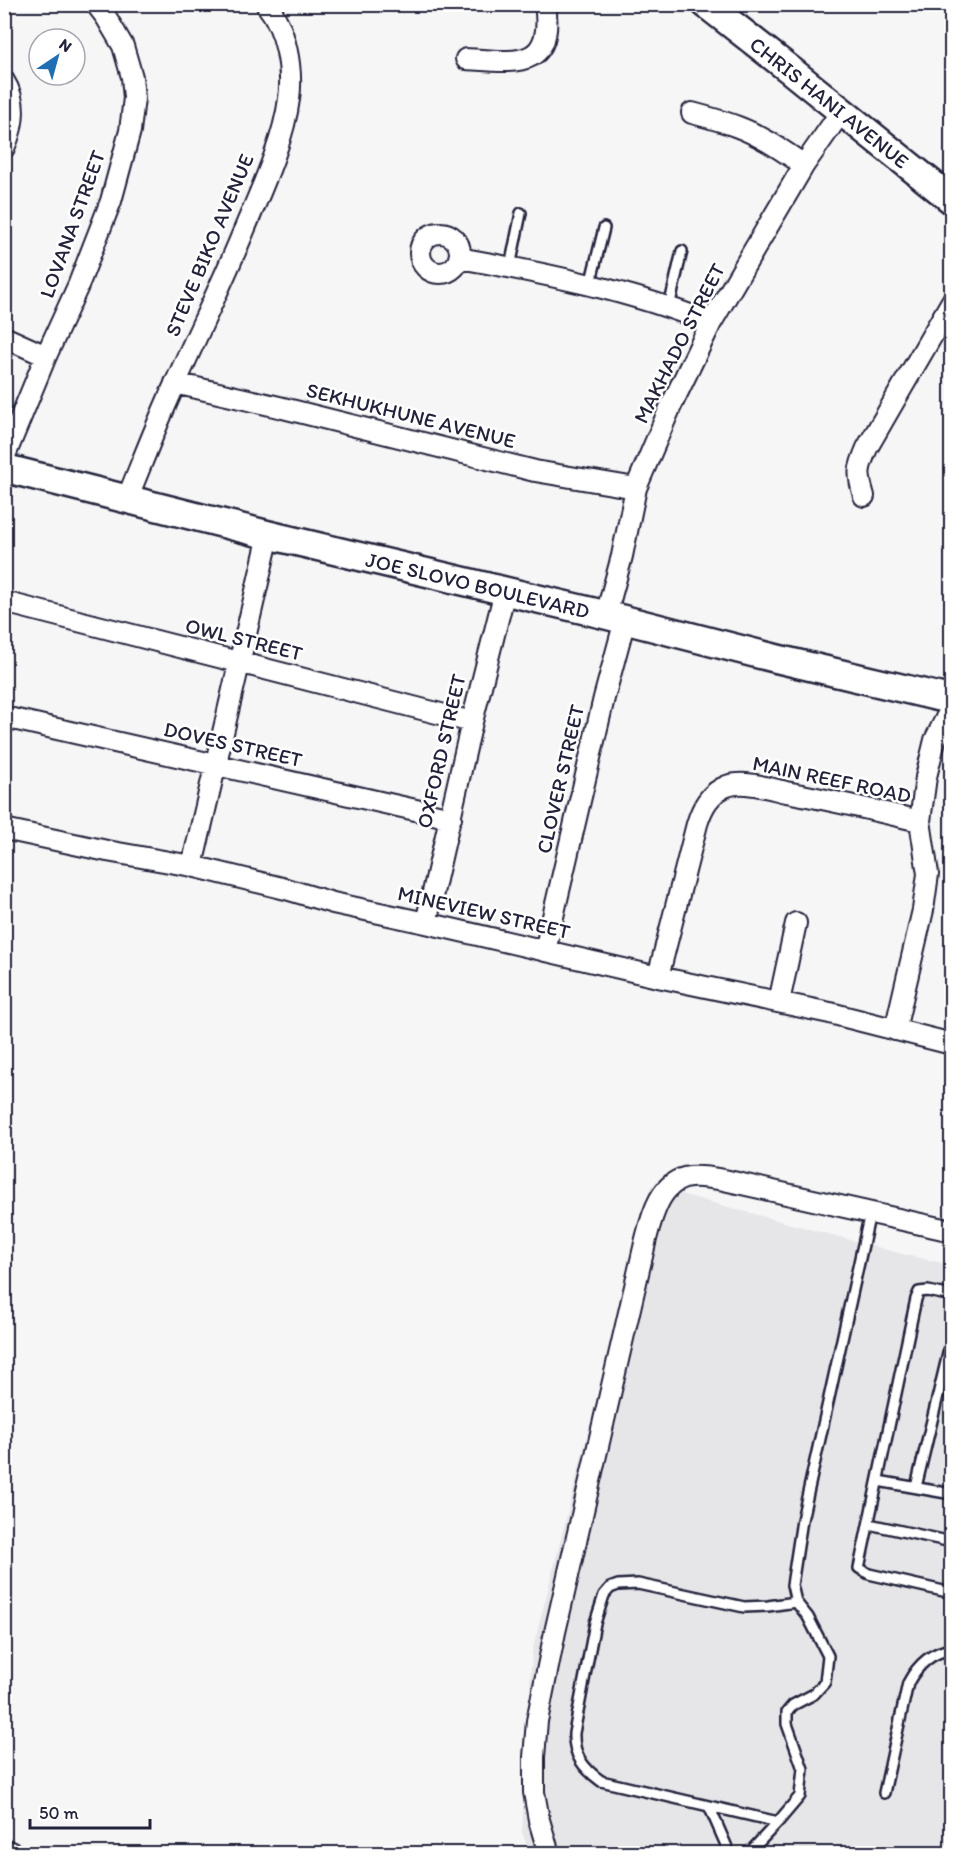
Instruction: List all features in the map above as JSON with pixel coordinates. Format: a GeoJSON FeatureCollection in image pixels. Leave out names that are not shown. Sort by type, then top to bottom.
{"type":"FeatureCollection","features":[{"type":"Feature","properties":{"kind":"street","name":"LOVANA STREET"},"geometry":{"type":"LineString","coordinates":[[4,458],[78,286],[111,201],[130,131],[134,98],[132,77],[123,46],[96,4]]}},
{"type":"Feature","properties":{"kind":"street"},"geometry":{"type":"LineString","coordinates":[[466,59],[522,61],[536,55],[542,47],[548,26],[545,4]]}},
{"type":"Feature","properties":{"kind":"street","name":"CHRIS HANI AVENUE"},"geometry":{"type":"LineString","coordinates":[[706,4],[951,200]]}},
{"type":"Feature","properties":{"kind":"street","name":"STEVE BIKO AVENUE"},"geometry":{"type":"LineString","coordinates":[[127,499],[175,383],[227,272],[264,183],[279,139],[289,101],[290,79],[287,49],[272,7]]}},
{"type":"Feature","properties":{"kind":"street"},"geometry":{"type":"LineString","coordinates":[[4,81],[10,92],[13,116],[13,129],[4,148]]}},
{"type":"Feature","properties":{"kind":"street","name":"MAKHADO STREET"},"geometry":{"type":"LineString","coordinates":[[615,617],[622,556],[636,488],[670,408],[711,323],[804,165],[841,112]]}},
{"type":"Feature","properties":{"kind":"street"},"geometry":{"type":"LineString","coordinates":[[692,113],[738,127],[777,147],[804,165]]}},
{"type":"Feature","properties":{"kind":"street"},"geometry":{"type":"LineString","coordinates":[[459,258],[590,285],[669,307],[711,323]]}},
{"type":"Feature","properties":{"kind":"street"},"geometry":{"type":"LineString","coordinates":[[864,496],[859,477],[860,464],[867,448],[951,301]]}},
{"type":"Feature","properties":{"kind":"street"},"geometry":{"type":"LineString","coordinates":[[4,337],[46,356]]}},
{"type":"Feature","properties":{"kind":"street","name":"SEKHUKHUNE AVENUE"},"geometry":{"type":"LineString","coordinates":[[175,383],[535,471],[636,488]]}},
{"type":"Feature","properties":{"kind":"street","name":"JOE SLOVO BOULEVARD"},"geometry":{"type":"LineString","coordinates":[[4,468],[269,535],[951,700]]}},
{"type":"Feature","properties":{"kind":"street"},"geometry":{"type":"LineString","coordinates":[[192,866],[269,535]]}},
{"type":"Feature","properties":{"kind":"street","name":"OXFORD STREET"},"geometry":{"type":"LineString","coordinates":[[426,923],[505,591]]}},
{"type":"Feature","properties":{"kind":"street","name":"OWL STREET"},"geometry":{"type":"LineString","coordinates":[[4,602],[472,722]]}},
{"type":"Feature","properties":{"kind":"street","name":"CLOVER STREET"},"geometry":{"type":"LineString","coordinates":[[545,951],[604,698],[615,617]]}},
{"type":"Feature","properties":{"kind":"street"},"geometry":{"type":"LineString","coordinates":[[895,1030],[923,910],[927,883],[928,874],[920,821],[926,777],[935,740],[951,706]]}},
{"type":"Feature","properties":{"kind":"street","name":"DOVES STREET"},"geometry":{"type":"LineString","coordinates":[[4,717],[451,818]]}},
{"type":"Feature","properties":{"kind":"street","name":"MAIN REEF ROAD"},"geometry":{"type":"LineString","coordinates":[[658,977],[697,824],[702,809],[718,790],[737,784],[759,786],[837,801],[920,821]]}},
{"type":"Feature","properties":{"kind":"street","name":"MINEVIEW STREET"},"geometry":{"type":"LineString","coordinates":[[4,829],[192,866],[333,903],[658,977],[779,1002],[951,1044]]}},
{"type":"Feature","properties":{"kind":"street"},"geometry":{"type":"LineString","coordinates":[[779,1002],[796,923]]}},
{"type":"Feature","properties":{"kind":"street"},"geometry":{"type":"LineString","coordinates":[[549,1854],[534,1792],[537,1720],[555,1632],[652,1213],[670,1187],[687,1178],[700,1177],[724,1180],[951,1232]]}},
{"type":"Feature","properties":{"kind":"street"},"geometry":{"type":"LineString","coordinates":[[4,1849],[14,1854]]}},
{"type":"Feature","properties":{"kind":"lane"},"geometry":{"type":"LineString","coordinates":[[510,267],[521,213]]}},
{"type":"Feature","properties":{"kind":"lane"},"geometry":{"type":"LineString","coordinates":[[590,285],[604,228]]}},
{"type":"Feature","properties":{"kind":"lane"},"geometry":{"type":"LineString","coordinates":[[669,307],[682,251]]}},
{"type":"Feature","properties":{"kind":"lane"},"geometry":{"type":"LineString","coordinates":[[748,1854],[800,1796],[804,1769],[787,1724],[787,1712],[793,1705],[814,1694],[825,1682],[828,1656],[808,1617],[796,1602],[792,1585],[802,1520],[870,1213]]}},
{"type":"Feature","properties":{"kind":"lane"},"geometry":{"type":"LineString","coordinates":[[951,1296],[928,1291],[919,1292],[916,1299],[859,1568],[869,1574],[951,1593]]}},
{"type":"Feature","properties":{"kind":"lane"},"geometry":{"type":"LineString","coordinates":[[916,1487],[951,1337]]}},
{"type":"Feature","properties":{"kind":"lane"},"geometry":{"type":"LineString","coordinates":[[878,1481],[951,1494]]}},
{"type":"Feature","properties":{"kind":"lane"},"geometry":{"type":"LineString","coordinates":[[869,1524],[951,1542]]}},
{"type":"Feature","properties":{"kind":"lane"},"geometry":{"type":"LineString","coordinates":[[778,1822],[601,1781],[588,1772],[578,1758],[573,1745],[595,1623],[604,1595],[610,1588],[618,1585],[638,1584],[744,1607],[796,1602]]}},
{"type":"Feature","properties":{"kind":"lane"},"geometry":{"type":"LineString","coordinates":[[884,1793],[908,1683],[915,1670],[932,1655],[951,1649]]}},
{"type":"Feature","properties":{"kind":"lane"},"geometry":{"type":"LineString","coordinates":[[709,1806],[730,1854]]}},
{"type":"Feature","properties":{"kind":"shaded area"},"geometry":{"type":"Polygon","coordinates":[[[651,1186],[951,1265],[951,1853],[530,1854],[522,1832],[532,1652],[651,1186]]]}}]}
